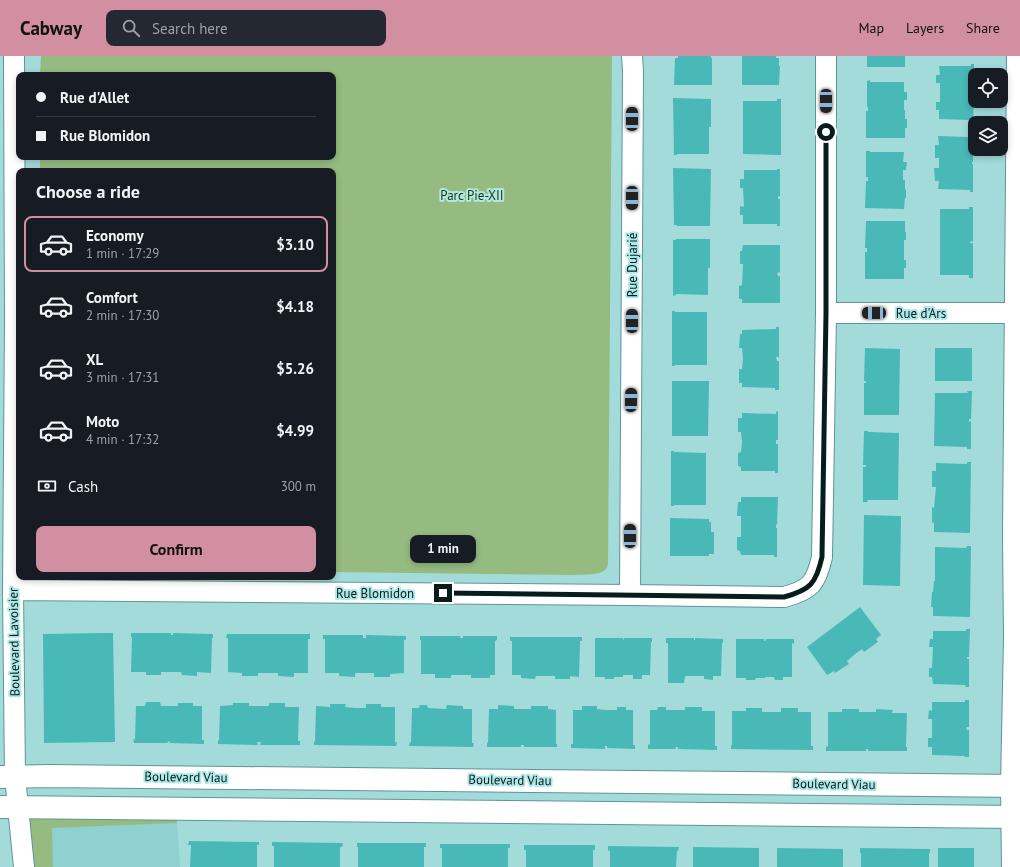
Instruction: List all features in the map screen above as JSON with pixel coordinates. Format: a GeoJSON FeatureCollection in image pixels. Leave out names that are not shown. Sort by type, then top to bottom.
{"type":"FeatureCollection","features":[{"type":"Feature","properties":{"kind":"main road","name":"Boulevard Viau"},"geometry":{"type":"LineString","coordinates":[[8,777],[57,776],[1016,786]]}},
{"type":"Feature","properties":{"kind":"main road"},"geometry":{"type":"LineString","coordinates":[[9,807],[1016,817]]}},
{"type":"Feature","properties":{"kind":"street","name":"Boulevard Lavoisier"},"geometry":{"type":"LineString","coordinates":[[14,56],[15,319],[13,590],[8,777],[9,807],[24,867]]}},
{"type":"Feature","properties":{"kind":"street","name":"Rue Dujarié"},"geometry":{"type":"LineString","coordinates":[[630,595],[632,56]]}},
{"type":"Feature","properties":{"kind":"street"},"geometry":{"type":"LineString","coordinates":[[826,56],[826,313]]}},
{"type":"Feature","properties":{"kind":"street"},"geometry":{"type":"LineString","coordinates":[[1012,867],[1016,817],[1017,56]]}},
{"type":"Feature","properties":{"kind":"street","name":"Rue Blomidon"},"geometry":{"type":"LineString","coordinates":[[13,590],[784,597],[798,593],[811,585],[819,571],[822,557],[826,313]]}},
{"type":"Feature","properties":{"kind":"street","name":"Rue d'Ars"},"geometry":{"type":"LineString","coordinates":[[826,313],[1016,313]]}},
{"type":"Feature","properties":{"kind":"shaded area"},"geometry":{"type":"Polygon","coordinates":[[[174,809],[177,823],[180,867],[24,867],[21,832],[174,809]]]}},
{"type":"Feature","properties":{"kind":"green space","name":"Parc Pie-XII"},"geometry":{"type":"Polygon","coordinates":[[[41,56],[612,56],[608,565],[606,569],[596,574],[574,575],[336,572],[336,168],[40,168],[40,160],[336,160],[336,72],[40,72],[41,56]]]}},
{"type":"Feature","properties":{"kind":"green space"},"geometry":{"type":"Polygon","coordinates":[[[18,807],[174,809],[177,823],[52,828],[53,867],[24,867],[18,807]]]}},
{"type":"Feature","properties":{"kind":"building"},"geometry":{"type":"Polygon","coordinates":[[[678,56],[711,56],[712,85],[674,85],[675,58],[678,58],[678,56]]]}},
{"type":"Feature","properties":{"kind":"building"},"geometry":{"type":"Polygon","coordinates":[[[742,56],[776,56],[776,58],[779,58],[779,85],[742,85],[742,56]]]}},
{"type":"Feature","properties":{"kind":"building"},"geometry":{"type":"Polygon","coordinates":[[[867,56],[905,56],[905,67],[867,67],[867,56]]]}},
{"type":"Feature","properties":{"kind":"building"},"geometry":{"type":"Polygon","coordinates":[[[971,64],[974,64],[974,68],[968,68],[968,108],[974,108],[973,116],[968,116],[968,120],[939,119],[939,110],[936,110],[936,102],[940,102],[940,83],[936,83],[936,75],[940,75],[939,66],[971,66],[971,64]]]}},
{"type":"Feature","properties":{"kind":"building"},"geometry":{"type":"Polygon","coordinates":[[[870,80],[870,82],[904,82],[904,92],[907,92],[907,100],[904,100],[905,119],[907,119],[905,138],[866,138],[866,111],[868,111],[867,81],[870,80]]]}},
{"type":"Feature","properties":{"kind":"building"},"geometry":{"type":"Polygon","coordinates":[[[673,98],[711,99],[709,154],[674,155],[673,98]]]}},
{"type":"Feature","properties":{"kind":"building"},"geometry":{"type":"Polygon","coordinates":[[[777,99],[781,99],[781,155],[743,154],[743,101],[777,101],[777,99]]]}},
{"type":"Feature","properties":{"kind":"building"},"geometry":{"type":"Polygon","coordinates":[[[938,136],[968,137],[968,156],[973,156],[973,192],[970,192],[970,190],[938,189],[939,181],[935,181],[934,168],[939,168],[939,158],[935,158],[935,145],[939,145],[938,136]]]}},
{"type":"Feature","properties":{"kind":"building"},"geometry":{"type":"Polygon","coordinates":[[[866,151],[904,152],[903,162],[907,162],[906,170],[903,170],[903,180],[905,180],[905,190],[906,189],[904,209],[865,208],[866,181],[868,181],[868,177],[866,177],[866,151]]]}},
{"type":"Feature","properties":{"kind":"building"},"geometry":{"type":"Polygon","coordinates":[[[673,168],[711,169],[710,226],[674,225],[673,168]]]}},
{"type":"Feature","properties":{"kind":"building"},"geometry":{"type":"Polygon","coordinates":[[[780,169],[780,196],[778,196],[778,199],[780,199],[780,226],[777,226],[777,224],[743,224],[743,215],[740,215],[740,206],[744,207],[743,188],[740,188],[740,179],[744,179],[744,170],[780,169]]]}},
{"type":"Feature","properties":{"kind":"building"},"geometry":{"type":"Polygon","coordinates":[[[969,207],[973,207],[973,241],[970,243],[973,243],[973,278],[969,278],[969,275],[940,275],[940,209],[969,209],[969,207]]]}},
{"type":"Feature","properties":{"kind":"building"},"geometry":{"type":"Polygon","coordinates":[[[866,221],[905,221],[906,240],[904,240],[904,260],[906,260],[906,268],[904,268],[904,279],[865,279],[865,252],[867,252],[867,248],[865,248],[866,221]]]}},
{"type":"Feature","properties":{"kind":"building"},"geometry":{"type":"Polygon","coordinates":[[[710,239],[708,295],[676,294],[673,296],[673,240],[710,239]]]}},
{"type":"Feature","properties":{"kind":"building"},"geometry":{"type":"Polygon","coordinates":[[[743,245],[780,245],[780,272],[777,273],[778,276],[780,276],[780,303],[742,303],[742,299],[739,299],[739,286],[742,285],[743,264],[740,264],[740,251],[742,251],[743,245]]]}},
{"type":"Feature","properties":{"kind":"building"},"geometry":{"type":"Polygon","coordinates":[[[672,311],[707,312],[707,365],[672,366],[672,311]]]}},
{"type":"Feature","properties":{"kind":"building"},"geometry":{"type":"Polygon","coordinates":[[[776,327],[779,327],[779,357],[776,357],[777,361],[779,361],[779,390],[775,390],[775,388],[742,387],[742,383],[739,383],[739,369],[742,369],[743,359],[742,348],[739,348],[740,334],[742,334],[742,330],[776,329],[776,327]]]}},
{"type":"Feature","properties":{"kind":"building"},"geometry":{"type":"Polygon","coordinates":[[[865,348],[900,349],[899,415],[864,415],[864,383],[866,383],[866,381],[864,381],[865,348]]]}},
{"type":"Feature","properties":{"kind":"building"},"geometry":{"type":"Polygon","coordinates":[[[935,348],[972,348],[972,381],[935,381],[935,348]]]}},
{"type":"Feature","properties":{"kind":"building"},"geometry":{"type":"Polygon","coordinates":[[[672,381],[709,381],[708,436],[672,436],[672,381]]]}},
{"type":"Feature","properties":{"kind":"building"},"geometry":{"type":"Polygon","coordinates":[[[967,391],[972,391],[971,419],[969,419],[969,422],[971,421],[971,449],[967,449],[967,447],[934,446],[935,393],[968,393],[967,391]]]}},
{"type":"Feature","properties":{"kind":"building"},"geometry":{"type":"Polygon","coordinates":[[[778,411],[778,440],[776,440],[776,444],[778,444],[778,473],[775,473],[775,471],[741,471],[741,467],[738,466],[738,453],[741,452],[742,442],[741,432],[738,432],[738,418],[742,418],[742,413],[776,414],[778,411]]]}},
{"type":"Feature","properties":{"kind":"building"},"geometry":{"type":"Polygon","coordinates":[[[864,431],[899,433],[898,500],[868,500],[867,502],[863,502],[863,467],[866,467],[866,465],[863,465],[864,431]]]}},
{"type":"Feature","properties":{"kind":"building"},"geometry":{"type":"Polygon","coordinates":[[[671,451],[706,453],[706,505],[671,506],[671,451]]]}},
{"type":"Feature","properties":{"kind":"building"},"geometry":{"type":"Polygon","coordinates":[[[967,462],[971,462],[970,533],[934,532],[932,507],[934,508],[936,487],[932,487],[932,471],[936,471],[936,463],[967,464],[967,462]]]}},
{"type":"Feature","properties":{"kind":"building"},"geometry":{"type":"Polygon","coordinates":[[[741,497],[778,497],[777,525],[776,524],[777,557],[774,557],[774,555],[741,555],[740,551],[737,550],[737,537],[741,537],[741,516],[737,516],[738,502],[741,502],[741,497]]]}},
{"type":"Feature","properties":{"kind":"building"},"geometry":{"type":"Polygon","coordinates":[[[864,515],[901,516],[900,586],[863,585],[864,515]]]}},
{"type":"Feature","properties":{"kind":"building"},"geometry":{"type":"Polygon","coordinates":[[[670,518],[709,519],[709,522],[711,522],[711,532],[714,532],[714,554],[709,554],[709,556],[670,556],[670,518]]]}},
{"type":"Feature","properties":{"kind":"building"},"geometry":{"type":"Polygon","coordinates":[[[967,546],[971,546],[970,617],[933,616],[933,607],[931,607],[932,592],[935,581],[935,547],[966,548],[967,546]]]}},
{"type":"Feature","properties":{"kind":"building"},"geometry":{"type":"Polygon","coordinates":[[[860,607],[881,635],[876,639],[878,642],[864,652],[862,649],[847,661],[849,664],[835,673],[834,671],[827,675],[807,647],[860,607]]]}},
{"type":"Feature","properties":{"kind":"building"},"geometry":{"type":"Polygon","coordinates":[[[966,629],[970,629],[969,657],[967,657],[967,659],[969,659],[969,687],[966,687],[965,685],[933,684],[932,677],[929,677],[929,668],[932,668],[933,647],[929,647],[930,639],[933,639],[933,631],[966,631],[966,629]]]}},
{"type":"Feature","properties":{"kind":"building"},"geometry":{"type":"Polygon","coordinates":[[[113,633],[115,742],[44,743],[43,634],[113,633]]]}},
{"type":"Feature","properties":{"kind":"building"},"geometry":{"type":"Polygon","coordinates":[[[131,633],[171,633],[171,635],[173,635],[173,633],[213,634],[211,673],[197,672],[197,676],[182,675],[181,672],[161,672],[161,675],[146,675],[146,672],[131,672],[131,633]]]}},
{"type":"Feature","properties":{"kind":"building"},"geometry":{"type":"Polygon","coordinates":[[[227,634],[310,634],[310,639],[308,639],[308,673],[294,673],[294,677],[278,676],[278,673],[258,673],[258,676],[242,676],[242,673],[228,672],[227,634]]]}},
{"type":"Feature","properties":{"kind":"building"},"geometry":{"type":"Polygon","coordinates":[[[323,635],[363,635],[363,638],[366,638],[366,635],[406,636],[406,640],[404,640],[404,673],[390,674],[390,677],[374,677],[374,673],[355,673],[355,677],[339,676],[339,673],[325,673],[325,639],[323,639],[323,635]]]}},
{"type":"Feature","properties":{"kind":"building"},"geometry":{"type":"Polygon","coordinates":[[[420,636],[460,636],[460,638],[463,638],[463,636],[497,636],[497,640],[495,641],[495,675],[490,675],[490,678],[471,678],[471,675],[451,675],[451,678],[435,678],[435,674],[421,674],[420,636]]]}},
{"type":"Feature","properties":{"kind":"building"},"geometry":{"type":"Polygon","coordinates":[[[510,637],[582,637],[582,641],[580,641],[579,677],[570,676],[570,679],[555,679],[555,676],[536,676],[535,679],[521,678],[521,675],[512,675],[512,641],[510,641],[510,637]]]}},
{"type":"Feature","properties":{"kind":"building"},"geometry":{"type":"Polygon","coordinates":[[[595,638],[623,638],[624,640],[624,638],[652,638],[650,675],[642,675],[642,679],[633,679],[633,675],[623,675],[623,677],[614,677],[614,679],[595,677],[595,638]]]}},
{"type":"Feature","properties":{"kind":"building"},"geometry":{"type":"Polygon","coordinates":[[[666,638],[694,638],[694,640],[695,638],[723,639],[721,676],[713,676],[713,680],[704,679],[704,676],[685,676],[684,683],[668,683],[668,643],[666,643],[666,638]]]}},
{"type":"Feature","properties":{"kind":"building"},"geometry":{"type":"Polygon","coordinates":[[[736,639],[764,639],[765,641],[766,639],[794,639],[794,644],[792,643],[792,677],[783,677],[783,680],[775,680],[774,677],[756,678],[755,680],[736,678],[736,639]]]}},
{"type":"Feature","properties":{"kind":"building"},"geometry":{"type":"Polygon","coordinates":[[[965,700],[969,700],[969,727],[966,728],[969,730],[969,757],[932,755],[932,747],[928,747],[928,738],[932,738],[932,719],[928,719],[929,710],[932,711],[932,702],[965,702],[965,700]]]}},
{"type":"Feature","properties":{"kind":"building"},"geometry":{"type":"Polygon","coordinates":[[[146,702],[160,702],[161,706],[178,706],[178,703],[193,703],[193,706],[202,706],[202,740],[204,740],[204,744],[170,743],[170,741],[167,743],[134,743],[133,739],[135,740],[136,706],[145,706],[146,702]]]}},
{"type":"Feature","properties":{"kind":"building"},"geometry":{"type":"Polygon","coordinates":[[[233,703],[249,703],[249,706],[269,706],[269,703],[285,703],[285,707],[299,707],[298,741],[300,741],[300,745],[260,745],[261,742],[257,742],[258,745],[218,744],[220,706],[233,705],[233,703]]]}},
{"type":"Feature","properties":{"kind":"building"},"geometry":{"type":"Polygon","coordinates":[[[330,704],[346,704],[345,707],[355,708],[366,708],[366,704],[381,704],[381,707],[395,707],[396,746],[314,745],[316,706],[330,707],[330,704]]]}},
{"type":"Feature","properties":{"kind":"building"},"geometry":{"type":"Polygon","coordinates":[[[420,705],[427,705],[428,708],[446,709],[447,705],[463,706],[463,709],[472,709],[473,747],[409,746],[411,742],[412,708],[419,708],[420,705]]]}},
{"type":"Feature","properties":{"kind":"building"},"geometry":{"type":"Polygon","coordinates":[[[498,705],[514,706],[514,709],[531,709],[531,706],[548,706],[548,709],[556,710],[557,747],[524,747],[524,745],[521,745],[521,747],[487,747],[489,709],[498,709],[498,705]]]}},
{"type":"Feature","properties":{"kind":"building"},"geometry":{"type":"Polygon","coordinates":[[[582,706],[597,706],[597,709],[606,710],[617,710],[617,707],[626,707],[626,710],[633,710],[633,745],[635,745],[635,749],[607,748],[607,746],[605,746],[605,749],[571,748],[571,744],[573,744],[573,710],[582,710],[582,706]]]}},
{"type":"Feature","properties":{"kind":"building"},"geometry":{"type":"Polygon","coordinates":[[[658,707],[666,707],[666,710],[685,710],[685,707],[702,707],[702,711],[715,711],[715,746],[717,746],[717,750],[678,749],[678,747],[675,749],[648,749],[648,744],[650,745],[650,710],[657,710],[658,707]]]}},
{"type":"Feature","properties":{"kind":"building"},"geometry":{"type":"Polygon","coordinates":[[[746,708],[762,708],[762,712],[781,712],[781,708],[798,708],[798,712],[811,712],[811,746],[813,746],[813,750],[731,749],[732,711],[746,711],[746,708]]]}},
{"type":"Feature","properties":{"kind":"building"},"geometry":{"type":"Polygon","coordinates":[[[842,709],[859,709],[859,712],[876,712],[876,709],[893,710],[892,713],[907,713],[907,751],[868,751],[868,749],[866,749],[866,751],[826,751],[826,747],[828,746],[828,712],[842,712],[842,709]]]}},
{"type":"Feature","properties":{"kind":"building"},"geometry":{"type":"Polygon","coordinates":[[[189,841],[259,842],[259,845],[257,845],[257,867],[190,867],[191,845],[188,845],[189,841]]]}},
{"type":"Feature","properties":{"kind":"building"},"geometry":{"type":"Polygon","coordinates":[[[272,842],[343,843],[342,847],[340,847],[340,867],[274,867],[274,846],[272,846],[272,842]]]}},
{"type":"Feature","properties":{"kind":"building"},"geometry":{"type":"Polygon","coordinates":[[[357,843],[426,843],[426,847],[424,847],[424,867],[358,867],[357,843]]]}},
{"type":"Feature","properties":{"kind":"building"},"geometry":{"type":"Polygon","coordinates":[[[440,844],[510,844],[510,848],[508,848],[508,867],[442,867],[442,848],[440,848],[440,844]]]}},
{"type":"Feature","properties":{"kind":"building"},"geometry":{"type":"Polygon","coordinates":[[[524,845],[595,845],[595,850],[593,850],[593,867],[526,867],[526,850],[524,850],[524,845]]]}},
{"type":"Feature","properties":{"kind":"building"},"geometry":{"type":"Polygon","coordinates":[[[608,846],[679,847],[677,851],[676,867],[610,867],[610,850],[608,851],[608,846]]]}},
{"type":"Feature","properties":{"kind":"building"},"geometry":{"type":"Polygon","coordinates":[[[693,847],[759,848],[759,867],[693,867],[693,847]]]}},
{"type":"Feature","properties":{"kind":"building"},"geometry":{"type":"Polygon","coordinates":[[[777,848],[843,849],[843,867],[777,867],[777,848]]]}},
{"type":"Feature","properties":{"kind":"building"},"geometry":{"type":"Polygon","coordinates":[[[860,848],[930,849],[929,867],[861,867],[860,848]]]}},
{"type":"Feature","properties":{"kind":"building"},"geometry":{"type":"Polygon","coordinates":[[[938,848],[974,848],[974,867],[938,867],[938,848]]]}},
{"type":"Feature","properties":{"kind":"route"},"geometry":{"type":"LineString","coordinates":[[443,593],[784,597],[798,593],[811,585],[819,571],[822,557],[826,313],[826,132]]}}]}
